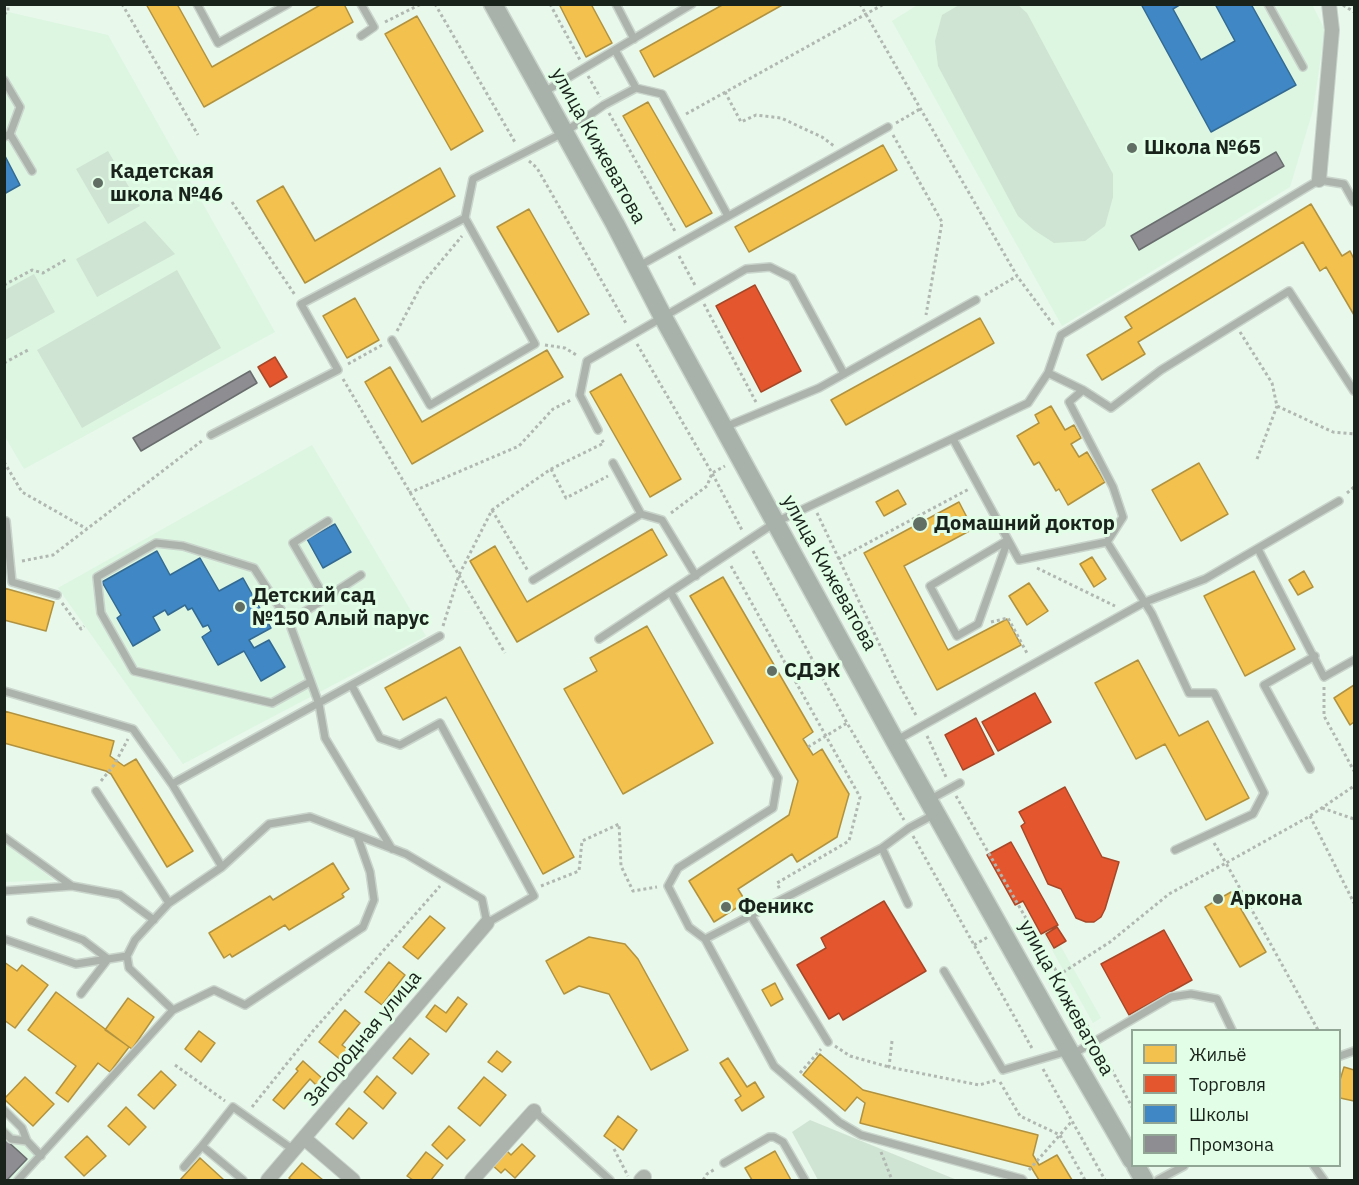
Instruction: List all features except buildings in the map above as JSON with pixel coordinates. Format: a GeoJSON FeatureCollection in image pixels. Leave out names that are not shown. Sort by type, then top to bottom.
{"type":"FeatureCollection","features":[{"type":"Feature","properties":{"kind":"main road","name":"улица Кижеватова"},"geometry":{"type":"LineString","coordinates":[[493,4],[565,132],[663,317],[895,741],[1131,1158]]}},
{"type":"Feature","properties":{"kind":"street"},"geometry":{"type":"LineString","coordinates":[[1319,180],[1332,30],[1329,4]]}},
{"type":"Feature","properties":{"kind":"street","name":"Загородная улица"},"geometry":{"type":"LineString","coordinates":[[268,1180],[487,923]]}},
{"type":"Feature","properties":{"kind":"street"},"geometry":{"type":"LineString","coordinates":[[472,1180],[534,1111]]}},
{"type":"Feature","properties":{"kind":"street"},"geometry":{"type":"LineString","coordinates":[[305,1139],[353,1180]]}},
{"type":"Feature","properties":{"kind":"lane"},"geometry":{"type":"LineString","coordinates":[[197,4],[219,43],[288,4]]}},
{"type":"Feature","properties":{"kind":"lane"},"geometry":{"type":"LineString","coordinates":[[361,4],[374,27],[361,36]]}},
{"type":"Feature","properties":{"kind":"lane"},"geometry":{"type":"LineString","coordinates":[[616,4],[634,39]]}},
{"type":"Feature","properties":{"kind":"lane"},"geometry":{"type":"LineString","coordinates":[[542,93],[692,4]]}},
{"type":"Feature","properties":{"kind":"lane"},"geometry":{"type":"LineString","coordinates":[[1268,4],[1302,68]]}},
{"type":"Feature","properties":{"kind":"lane"},"geometry":{"type":"LineString","coordinates":[[615,50],[636,88]]}},
{"type":"Feature","properties":{"kind":"lane"},"geometry":{"type":"LineString","coordinates":[[4,80],[20,107],[7,135],[32,171]]}},
{"type":"Feature","properties":{"kind":"lane"},"geometry":{"type":"LineString","coordinates":[[392,340],[430,405],[535,344],[465,218],[473,179],[565,132],[604,105],[636,88],[662,94],[728,216]]}},
{"type":"Feature","properties":{"kind":"lane"},"geometry":{"type":"LineString","coordinates":[[638,266],[888,127]]}},
{"type":"Feature","properties":{"kind":"lane"},"geometry":{"type":"LineString","coordinates":[[599,639],[776,522],[1028,403],[1048,373],[1061,335],[1319,180],[1344,184],[1354,202]]}},
{"type":"Feature","properties":{"kind":"lane"},"geometry":{"type":"LineString","coordinates":[[211,435],[338,370],[301,304],[465,218]]}},
{"type":"Feature","properties":{"kind":"lane"},"geometry":{"type":"LineString","coordinates":[[598,430],[580,395],[587,361],[746,269],[770,267],[792,278],[844,374]]}},
{"type":"Feature","properties":{"kind":"lane"},"geometry":{"type":"LineString","coordinates":[[1048,373],[1083,390],[1111,408],[1161,370],[1289,291],[1354,391]]}},
{"type":"Feature","properties":{"kind":"lane"},"geometry":{"type":"LineString","coordinates":[[725,427],[819,388],[976,300]]}},
{"type":"Feature","properties":{"kind":"lane"},"geometry":{"type":"LineString","coordinates":[[953,438],[1019,560],[1107,542],[1123,517],[1113,487],[1069,402],[1083,390]]}},
{"type":"Feature","properties":{"kind":"lane"},"geometry":{"type":"LineString","coordinates":[[613,463],[641,514],[662,520],[696,576]]}},
{"type":"Feature","properties":{"kind":"lane"},"geometry":{"type":"LineString","coordinates":[[895,741],[1145,602],[1206,579],[1339,501]]}},
{"type":"Feature","properties":{"kind":"lane"},"geometry":{"type":"LineString","coordinates":[[533,580],[641,514]]}},
{"type":"Feature","properties":{"kind":"lane"},"geometry":{"type":"LineString","coordinates":[[325,598],[293,543],[328,521]]}},
{"type":"Feature","properties":{"kind":"lane"},"geometry":{"type":"LineString","coordinates":[[5,522],[12,582],[57,595]]}},
{"type":"Feature","properties":{"kind":"lane"},"geometry":{"type":"LineString","coordinates":[[1008,540],[978,624],[957,636],[930,586],[1008,540]]}},
{"type":"Feature","properties":{"kind":"lane"},"geometry":{"type":"LineString","coordinates":[[1107,542],[1145,602],[1189,693],[1214,693],[1264,793],[1253,814],[1175,849]]}},
{"type":"Feature","properties":{"kind":"lane"},"geometry":{"type":"LineString","coordinates":[[310,682],[272,703],[134,671],[100,613],[97,577],[156,543],[183,546],[255,568],[289,622],[319,704],[325,738],[392,849]]}},
{"type":"Feature","properties":{"kind":"lane"},"geometry":{"type":"LineString","coordinates":[[1258,549],[1324,677],[1354,660]]}},
{"type":"Feature","properties":{"kind":"lane"},"geometry":{"type":"LineString","coordinates":[[289,622],[361,575]]}},
{"type":"Feature","properties":{"kind":"lane"},"geometry":{"type":"LineString","coordinates":[[671,593],[778,778],[773,808],[678,868],[668,886],[690,927],[705,939],[774,1066],[839,1122],[861,1135],[1023,1180]]}},
{"type":"Feature","properties":{"kind":"lane"},"geometry":{"type":"LineString","coordinates":[[172,784],[440,636]]}},
{"type":"Feature","properties":{"kind":"lane"},"geometry":{"type":"LineString","coordinates":[[1310,769],[1264,685],[1315,656]]}},
{"type":"Feature","properties":{"kind":"lane"},"geometry":{"type":"LineString","coordinates":[[173,1010],[129,968],[127,956],[135,940],[169,903],[222,867],[269,824],[310,817],[406,854],[482,899],[487,923],[534,896],[440,723],[400,745],[380,738],[352,686]]}},
{"type":"Feature","properties":{"kind":"lane"},"geometry":{"type":"LineString","coordinates":[[4,691],[133,729],[172,784],[222,867]]}},
{"type":"Feature","properties":{"kind":"lane"},"geometry":{"type":"LineString","coordinates":[[705,939],[882,848],[909,828],[951,788],[960,783]]}},
{"type":"Feature","properties":{"kind":"lane"},"geometry":{"type":"LineString","coordinates":[[96,791],[169,903]]}},
{"type":"Feature","properties":{"kind":"lane"},"geometry":{"type":"LineString","coordinates":[[18,1180],[173,1010],[214,990],[245,1005],[363,927],[374,900],[370,872],[357,835]]}},
{"type":"Feature","properties":{"kind":"lane"},"geometry":{"type":"LineString","coordinates":[[4,837],[72,886]]}},
{"type":"Feature","properties":{"kind":"lane"},"geometry":{"type":"LineString","coordinates":[[882,848],[909,904]]}},
{"type":"Feature","properties":{"kind":"lane"},"geometry":{"type":"LineString","coordinates":[[4,891],[72,886],[120,895],[154,920]]}},
{"type":"Feature","properties":{"kind":"lane"},"geometry":{"type":"LineString","coordinates":[[751,916],[828,1042]]}},
{"type":"Feature","properties":{"kind":"lane"},"geometry":{"type":"LineString","coordinates":[[31,921],[83,940],[108,959]]}},
{"type":"Feature","properties":{"kind":"lane"},"geometry":{"type":"LineString","coordinates":[[4,939],[76,964],[127,956]]}},
{"type":"Feature","properties":{"kind":"lane"},"geometry":{"type":"LineString","coordinates":[[81,994],[108,959]]}},
{"type":"Feature","properties":{"kind":"lane"},"geometry":{"type":"LineString","coordinates":[[944,971],[1003,1070],[1070,1053],[1096,1041],[1171,997],[1191,994],[1217,999],[1232,1029]]}},
{"type":"Feature","properties":{"kind":"lane"},"geometry":{"type":"LineString","coordinates":[[184,1167],[233,1107],[295,1151]]}},
{"type":"Feature","properties":{"kind":"lane"},"geometry":{"type":"LineString","coordinates":[[4,1110],[22,1128],[27,1142],[41,1155]]}},
{"type":"Feature","properties":{"kind":"lane"},"geometry":{"type":"LineString","coordinates":[[534,1111],[610,1180]]}},
{"type":"Feature","properties":{"kind":"lane"},"geometry":{"type":"LineString","coordinates":[[4,1132],[11,1139],[27,1142]]}},
{"type":"Feature","properties":{"kind":"lane"},"geometry":{"type":"LineString","coordinates":[[724,1163],[769,1137],[774,1137],[783,1142],[805,1180]]}},
{"type":"Feature","properties":{"kind":"lane"},"geometry":{"type":"LineString","coordinates":[[202,1146],[243,1180]]}},
{"type":"Feature","properties":{"kind":"lane"},"geometry":{"type":"LineString","coordinates":[[1158,1180],[1182,1167]]}},
{"type":"Feature","properties":{"kind":"lane"},"geometry":{"type":"LineString","coordinates":[[1315,1167],[1324,1180]]}},
{"type":"Feature","properties":{"kind":"path"},"geometry":{"type":"LineString","coordinates":[[4,14],[8,12],[8,4]]}},
{"type":"Feature","properties":{"kind":"path"},"geometry":{"type":"LineString","coordinates":[[122,4],[198,135]]}},
{"type":"Feature","properties":{"kind":"path"},"geometry":{"type":"LineString","coordinates":[[374,27],[421,4]]}},
{"type":"Feature","properties":{"kind":"path"},"geometry":{"type":"LineString","coordinates":[[435,4],[522,155],[537,168],[712,473],[847,723],[909,828],[1105,1180]]}},
{"type":"Feature","properties":{"kind":"path"},"geometry":{"type":"LineString","coordinates":[[550,4],[682,242]]}},
{"type":"Feature","properties":{"kind":"path"},"geometry":{"type":"LineString","coordinates":[[860,4],[1017,276],[1061,335]]}},
{"type":"Feature","properties":{"kind":"path"},"geometry":{"type":"LineString","coordinates":[[676,119],[884,4]]}},
{"type":"Feature","properties":{"kind":"path"},"geometry":{"type":"LineString","coordinates":[[1341,4],[1354,12]]}},
{"type":"Feature","properties":{"kind":"path"},"geometry":{"type":"LineString","coordinates":[[725,92],[741,122],[756,116],[781,118],[822,137],[843,152]]}},
{"type":"Feature","properties":{"kind":"path"},"geometry":{"type":"LineString","coordinates":[[920,109],[888,127],[942,222],[924,329]]}},
{"type":"Feature","properties":{"kind":"path"},"geometry":{"type":"LineString","coordinates":[[232,202],[301,304]]}},
{"type":"Feature","properties":{"kind":"path"},"geometry":{"type":"LineString","coordinates":[[470,226],[422,284],[392,340],[338,370],[505,653]]}},
{"type":"Feature","properties":{"kind":"path"},"geometry":{"type":"LineString","coordinates":[[4,285],[32,270],[44,273],[67,259]]}},
{"type":"Feature","properties":{"kind":"path"},"geometry":{"type":"LineString","coordinates":[[686,268],[761,412]]}},
{"type":"Feature","properties":{"kind":"path"},"geometry":{"type":"LineString","coordinates":[[976,300],[1017,276]]}},
{"type":"Feature","properties":{"kind":"path"},"geometry":{"type":"LineString","coordinates":[[1235,324],[1272,383],[1277,405],[1257,459]]}},
{"type":"Feature","properties":{"kind":"path"},"geometry":{"type":"LineString","coordinates":[[535,344],[565,348],[587,361]]}},
{"type":"Feature","properties":{"kind":"path"},"geometry":{"type":"LineString","coordinates":[[4,363],[28,350]]}},
{"type":"Feature","properties":{"kind":"path"},"geometry":{"type":"LineString","coordinates":[[409,493],[519,446],[553,409],[580,395]]}},
{"type":"Feature","properties":{"kind":"path"},"geometry":{"type":"LineString","coordinates":[[1277,405],[1333,432],[1354,434]]}},
{"type":"Feature","properties":{"kind":"path"},"geometry":{"type":"LineString","coordinates":[[11,563],[53,555],[211,435]]}},
{"type":"Feature","properties":{"kind":"path"},"geometry":{"type":"LineString","coordinates":[[440,636],[459,575],[492,510],[551,469],[604,443]]}},
{"type":"Feature","properties":{"kind":"path"},"geometry":{"type":"LineString","coordinates":[[4,462],[22,492],[87,529]]}},
{"type":"Feature","properties":{"kind":"path"},"geometry":{"type":"LineString","coordinates":[[551,469],[566,498],[617,471]]}},
{"type":"Feature","properties":{"kind":"path"},"geometry":{"type":"LineString","coordinates":[[838,559],[977,484]]}},
{"type":"Feature","properties":{"kind":"path"},"geometry":{"type":"LineString","coordinates":[[662,520],[707,486]]}},
{"type":"Feature","properties":{"kind":"path"},"geometry":{"type":"LineString","coordinates":[[813,504],[896,679],[923,727],[951,788],[1131,1105]]}},
{"type":"Feature","properties":{"kind":"path"},"geometry":{"type":"LineString","coordinates":[[492,510],[533,580]]}},
{"type":"Feature","properties":{"kind":"path"},"geometry":{"type":"LineString","coordinates":[[726,556],[860,798],[849,841],[777,884],[784,898]]}},
{"type":"Feature","properties":{"kind":"path"},"geometry":{"type":"LineString","coordinates":[[1019,560],[1127,612]]}},
{"type":"Feature","properties":{"kind":"path"},"geometry":{"type":"LineString","coordinates":[[57,595],[81,629],[84,626]]}},
{"type":"Feature","properties":{"kind":"path"},"geometry":{"type":"LineString","coordinates":[[1003,620],[1008,618],[1022,644]]}},
{"type":"Feature","properties":{"kind":"path"},"geometry":{"type":"LineString","coordinates":[[1324,677],[1324,716],[1354,771]]}},
{"type":"Feature","properties":{"kind":"path"},"geometry":{"type":"LineString","coordinates":[[808,747],[847,723]]}},
{"type":"Feature","properties":{"kind":"path"},"geometry":{"type":"LineString","coordinates":[[96,791],[98,784],[114,765],[133,729]]}},
{"type":"Feature","properties":{"kind":"path"},"geometry":{"type":"LineString","coordinates":[[1036,991],[1058,974],[1110,942],[1169,894],[1310,816],[1354,786]]}},
{"type":"Feature","properties":{"kind":"path"},"geometry":{"type":"LineString","coordinates":[[1322,808],[1354,819]]}},
{"type":"Feature","properties":{"kind":"path"},"geometry":{"type":"LineString","coordinates":[[1310,816],[1354,903]]}},
{"type":"Feature","properties":{"kind":"path"},"geometry":{"type":"LineString","coordinates":[[531,890],[579,871],[582,841],[619,824],[621,866],[633,891],[668,886]]}},
{"type":"Feature","properties":{"kind":"path"},"geometry":{"type":"LineString","coordinates":[[1209,834],[1317,1029]]}},
{"type":"Feature","properties":{"kind":"path"},"geometry":{"type":"LineString","coordinates":[[245,1115],[313,1031],[447,878]]}},
{"type":"Feature","properties":{"kind":"path"},"geometry":{"type":"LineString","coordinates":[[974,945],[995,933]]}},
{"type":"Feature","properties":{"kind":"path"},"geometry":{"type":"LineString","coordinates":[[889,1067],[891,1041]]}},
{"type":"Feature","properties":{"kind":"path"},"geometry":{"type":"LineString","coordinates":[[792,1082],[828,1042],[850,1056],[889,1067],[979,1085],[999,1079],[1020,1116],[1059,1135],[1085,1180]]}},
{"type":"Feature","properties":{"kind":"path"},"geometry":{"type":"LineString","coordinates":[[175,1065],[233,1107]]}},
{"type":"Feature","properties":{"kind":"path"},"geometry":{"type":"LineString","coordinates":[[1023,1180],[1072,1121]]}},
{"type":"Feature","properties":{"kind":"path"},"geometry":{"type":"LineString","coordinates":[[876,1139],[892,1180]]}},
{"type":"Feature","properties":{"kind":"path"},"geometry":{"type":"LineString","coordinates":[[614,1149],[639,1179]]}},
{"type":"Feature","properties":{"kind":"path"},"geometry":{"type":"LineString","coordinates":[[703,1180],[707,1174],[724,1163]]}},
{"type":"Feature","properties":{"kind":"shaded area","name":"Школа №65"},"geometry":{"type":"Polygon","coordinates":[[[919,4],[1312,4],[1325,30],[1313,110],[1290,187],[1062,326],[892,21],[919,4]]]}},
{"type":"Feature","properties":{"kind":"shaded area"},"geometry":{"type":"Polygon","coordinates":[[[959,5],[1018,5],[1027,13],[1113,174],[1113,197],[1105,226],[1085,241],[1054,243],[1018,216],[938,66],[935,41],[942,15],[959,5]]]}},
{"type":"Feature","properties":{"kind":"shaded area","name":"Кадетская школа №46"},"geometry":{"type":"Polygon","coordinates":[[[4,11],[108,35],[275,332],[24,469],[4,435],[4,11]]]}},
{"type":"Feature","properties":{"kind":"shaded area"},"geometry":{"type":"Polygon","coordinates":[[[108,151],[140,206],[108,224],[76,169],[108,151]]]}},
{"type":"Feature","properties":{"kind":"shaded area"},"geometry":{"type":"Polygon","coordinates":[[[145,221],[175,254],[97,297],[76,259],[145,221]]]}},
{"type":"Feature","properties":{"kind":"shaded area"},"geometry":{"type":"Polygon","coordinates":[[[177,270],[221,348],[82,428],[37,350],[177,270]]]}},
{"type":"Feature","properties":{"kind":"shaded area"},"geometry":{"type":"Polygon","coordinates":[[[34,274],[55,312],[5,340],[5,290],[34,274]]]}},
{"type":"Feature","properties":{"kind":"shaded area","name":"Детский сад №150 Алый парус"},"geometry":{"type":"Polygon","coordinates":[[[312,445],[426,636],[183,764],[58,588],[312,445]]]}},
{"type":"Feature","properties":{"kind":"shaded area"},"geometry":{"type":"Polygon","coordinates":[[[5,843],[54,880],[5,882],[5,843]]]}},
{"type":"Feature","properties":{"kind":"shaded area"},"geometry":{"type":"Polygon","coordinates":[[[1041,911],[1101,1018],[1093,1023],[1033,916],[1041,911]]]}},
{"type":"Feature","properties":{"kind":"shaded area"},"geometry":{"type":"Polygon","coordinates":[[[810,1120],[957,1180],[818,1180],[792,1132],[810,1120]]]}},
{"type":"Feature","properties":{"kind":"shaded area"},"geometry":{"type":"Polygon","coordinates":[[[4,1124],[41,1156],[18,1180],[5,1180],[4,1124]]]}},
{"type":"Feature","properties":{"kind":"place","name":"Школа №65"},"geometry":{"type":"Point","coordinates":[1132,148]}},
{"type":"Feature","properties":{"kind":"place","name":"Кадетская школа №46"},"geometry":{"type":"Point","coordinates":[98,183]}},
{"type":"Feature","properties":{"kind":"place","name":"Домашний доктор"},"geometry":{"type":"Point","coordinates":[920,524]}},
{"type":"Feature","properties":{"kind":"place","name":"Детский сад №150 Алый парус"},"geometry":{"type":"Point","coordinates":[240,607]}},
{"type":"Feature","properties":{"kind":"place","name":"СДЭК"},"geometry":{"type":"Point","coordinates":[772,671]}},
{"type":"Feature","properties":{"kind":"place","name":"Аркона"},"geometry":{"type":"Point","coordinates":[1218,899]}},
{"type":"Feature","properties":{"kind":"place","name":"Феникс"},"geometry":{"type":"Point","coordinates":[726,907]}}]}
